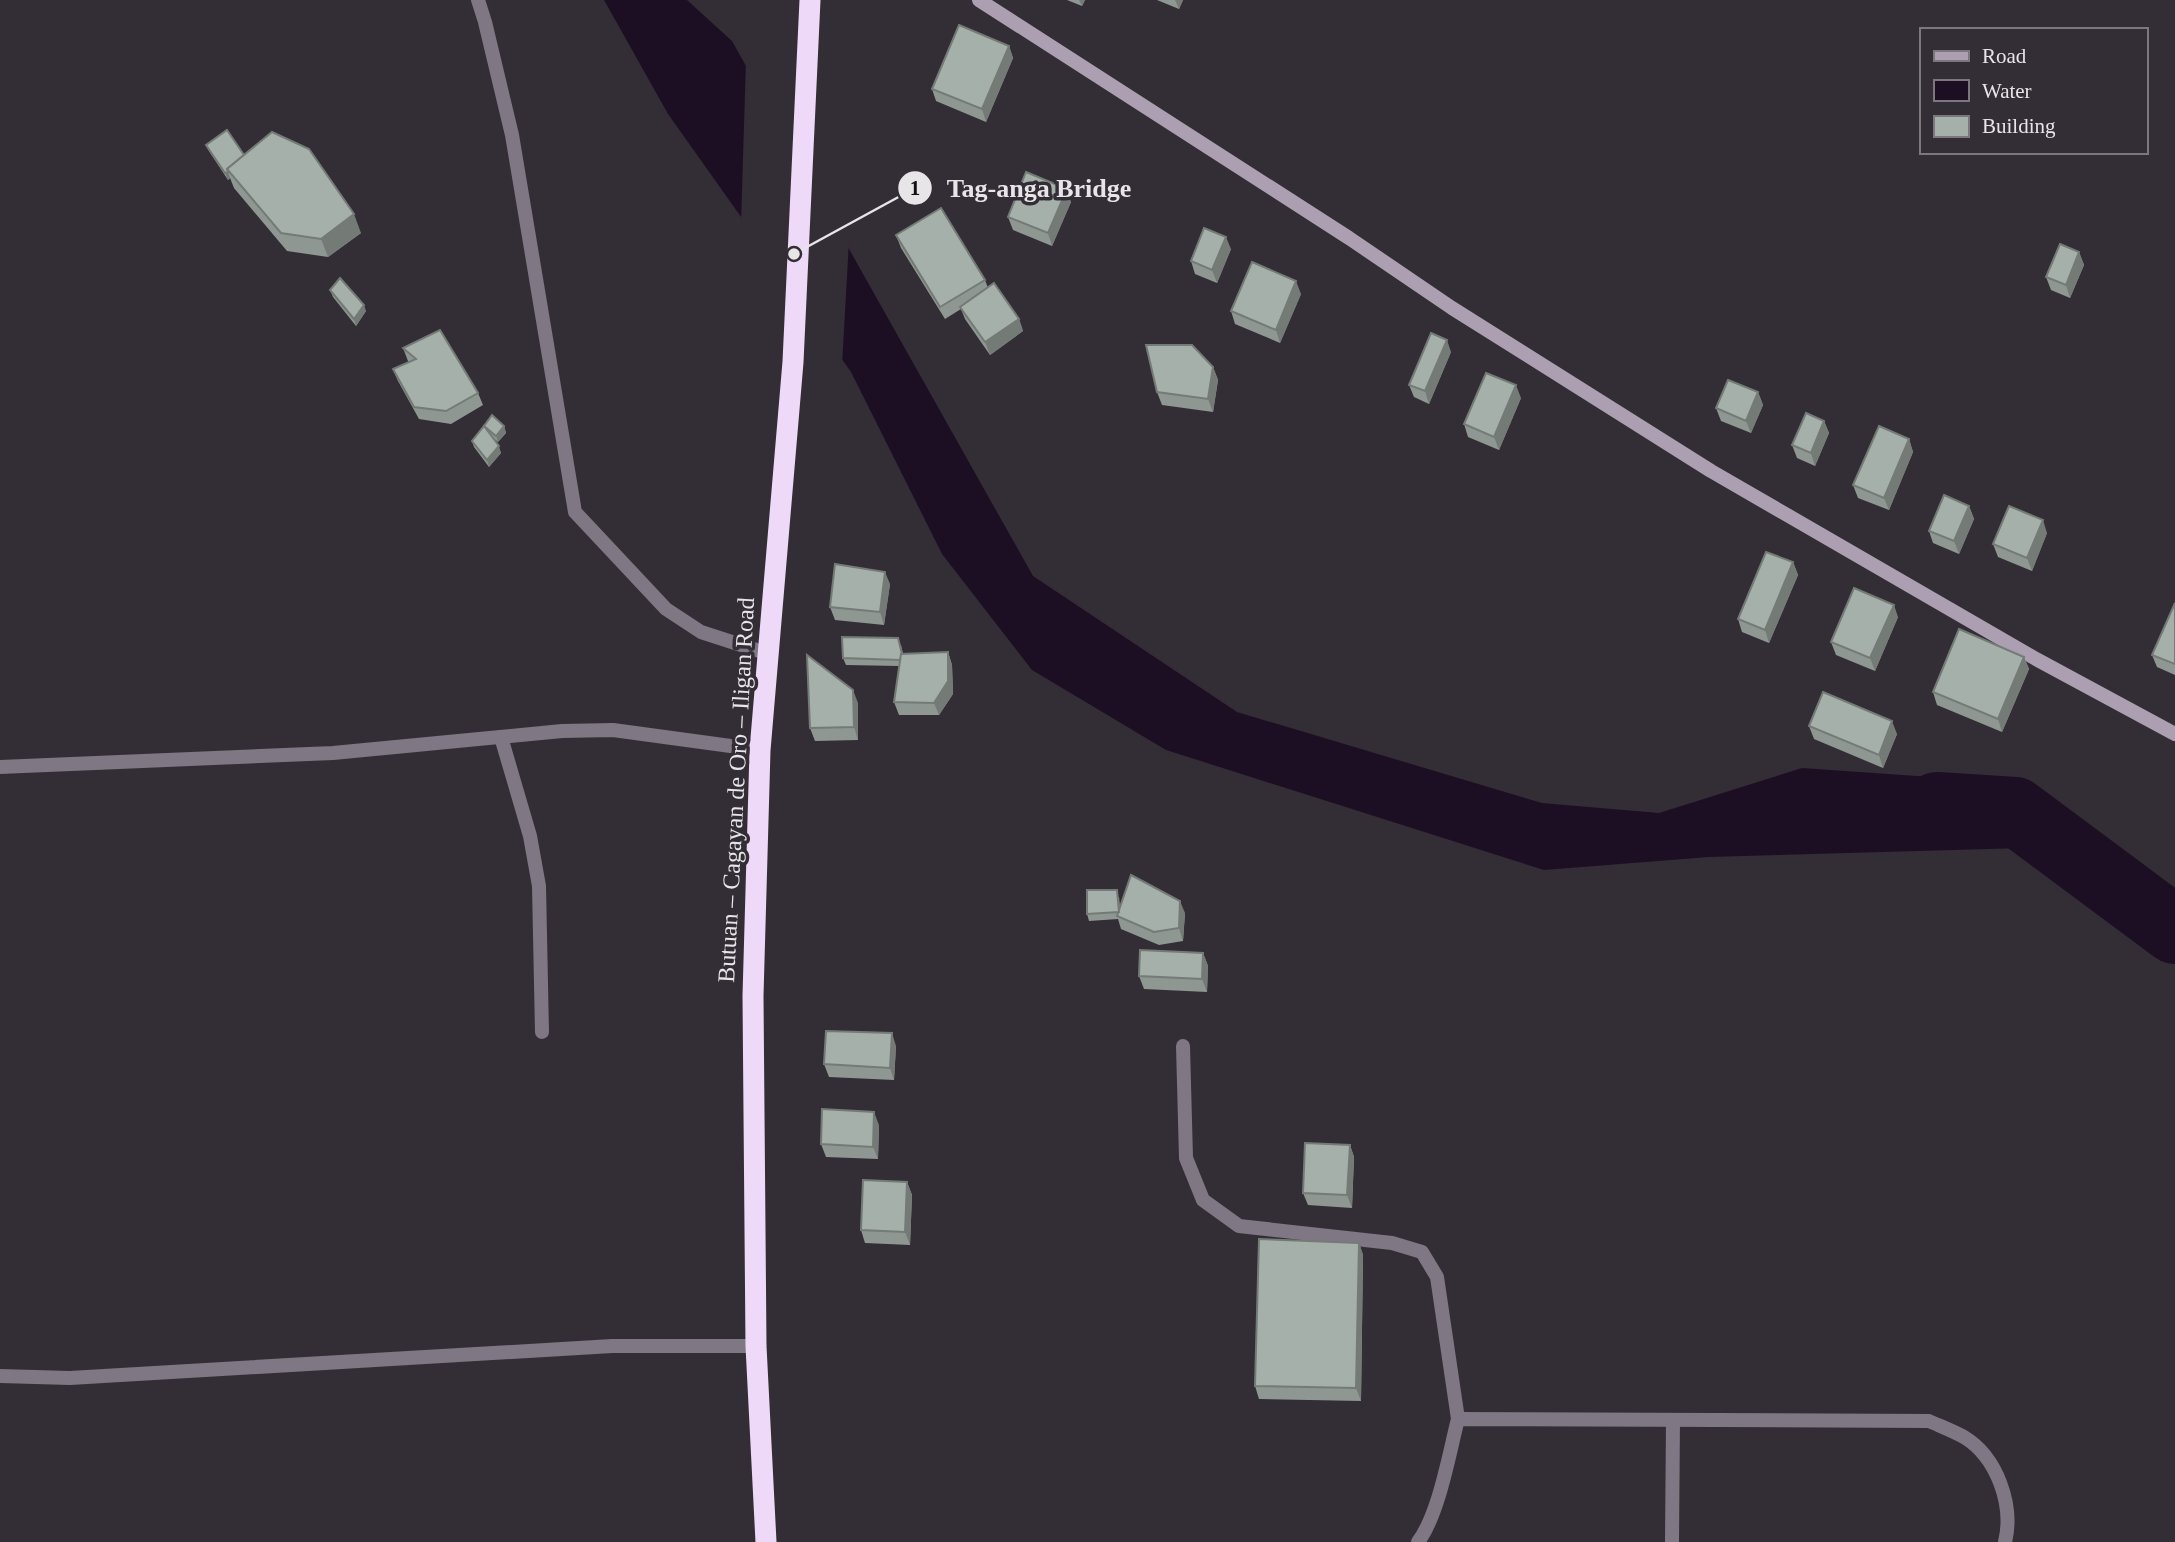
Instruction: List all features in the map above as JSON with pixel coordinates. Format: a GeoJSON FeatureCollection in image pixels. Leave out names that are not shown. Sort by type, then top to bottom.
{"type":"FeatureCollection","features":[{"type":"Feature","properties":{"kind":"highway","name":"Butuan – Cagayan de Oro – Iligan Road"},"geometry":{"type":"LineString","coordinates":[[766,1542],[756,1346],[752,996],[760,750],[766,653],[793,362],[810,0]]}},
{"type":"Feature","properties":{"kind":"street"},"geometry":{"type":"LineString","coordinates":[[979,0],[1349,238],[1452,308],[1711,471],[2024,652],[2175,734]]}},
{"type":"Feature","properties":{"kind":"lane"},"geometry":{"type":"LineString","coordinates":[[478,0],[512,135],[575,512],[666,609],[701,632],[766,653]]}},
{"type":"Feature","properties":{"kind":"lane"},"geometry":{"type":"LineString","coordinates":[[0,767],[333,753],[562,731],[613,730],[760,750]]}},
{"type":"Feature","properties":{"kind":"lane"},"geometry":{"type":"LineString","coordinates":[[501,737],[530,835],[538,886],[542,1032]]}},
{"type":"Feature","properties":{"kind":"lane"},"geometry":{"type":"LineString","coordinates":[[1183,1046],[1186,1158],[1203,1200],[1239,1226],[1392,1243],[1422,1252],[1437,1277],[1458,1419],[1426,1532],[1418,1542]]}},
{"type":"Feature","properties":{"kind":"lane"},"geometry":{"type":"LineString","coordinates":[[0,1376],[70,1378],[612,1346],[756,1346]]}},
{"type":"Feature","properties":{"kind":"lane"},"geometry":{"type":"LineString","coordinates":[[1458,1419],[1929,1421],[1966,1438],[1986,1457],[2004,1490],[2006,1542]]}},
{"type":"Feature","properties":{"kind":"lane"},"geometry":{"type":"LineString","coordinates":[[1672,1542],[1673,1420]]}},
{"type":"Feature","properties":{"kind":"water"},"geometry":{"type":"Polygon","coordinates":[[[604,0],[687,0],[732,41],[1033,576],[1237,712],[1542,803],[1659,813],[1802,768],[2032,784],[2024,848],[1709,857],[1544,870],[1166,750],[1032,670],[942,554],[851,372],[668,114],[604,0]]]}},
{"type":"Feature","properties":{"kind":"pier"},"geometry":{"type":"Polygon","coordinates":[[[746,60],[849,241],[842,365],[741,224],[746,60]]]}},
{"type":"Feature","properties":{"kind":"building"},"geometry":{"type":"Polygon","coordinates":[[[959,25],[1009,46],[982,109],[932,89],[959,25]]]}},
{"type":"Feature","properties":{"kind":"building"},"geometry":{"type":"Polygon","coordinates":[[[227,130],[244,155],[225,173],[206,145],[227,130]]]}},
{"type":"Feature","properties":{"kind":"building"},"geometry":{"type":"Polygon","coordinates":[[[272,132],[309,149],[354,214],[321,239],[281,233],[227,169],[272,132]]]}},
{"type":"Feature","properties":{"kind":"building"},"geometry":{"type":"Polygon","coordinates":[[[1026,172],[1067,189],[1048,233],[1008,217],[1026,172]]]}},
{"type":"Feature","properties":{"kind":"building"},"geometry":{"type":"Polygon","coordinates":[[[941,208],[985,280],[940,307],[896,235],[941,208]]]}},
{"type":"Feature","properties":{"kind":"building"},"geometry":{"type":"Polygon","coordinates":[[[1204,228],[1226,237],[1212,270],[1191,261],[1204,228]]]}},
{"type":"Feature","properties":{"kind":"building"},"geometry":{"type":"Polygon","coordinates":[[[2060,244],[2079,252],[2066,285],[2046,277],[2060,244]]]}},
{"type":"Feature","properties":{"kind":"building"},"geometry":{"type":"Polygon","coordinates":[[[1252,262],[1296,281],[1276,330],[1231,311],[1252,262]]]}},
{"type":"Feature","properties":{"kind":"building"},"geometry":{"type":"Polygon","coordinates":[[[340,278],[364,305],[354,319],[330,290],[340,278]]]}},
{"type":"Feature","properties":{"kind":"building"},"geometry":{"type":"Polygon","coordinates":[[[994,283],[1019,319],[985,342],[960,307],[994,283]]]}},
{"type":"Feature","properties":{"kind":"building"},"geometry":{"type":"Polygon","coordinates":[[[440,330],[478,393],[446,411],[414,407],[393,369],[416,359],[403,348],[440,330]]]}},
{"type":"Feature","properties":{"kind":"building"},"geometry":{"type":"Polygon","coordinates":[[[1431,333],[1447,340],[1425,391],[1409,385],[1431,333]]]}},
{"type":"Feature","properties":{"kind":"building"},"geometry":{"type":"Polygon","coordinates":[[[1146,345],[1192,345],[1213,367],[1208,399],[1157,392],[1146,345]]]}},
{"type":"Feature","properties":{"kind":"building"},"geometry":{"type":"Polygon","coordinates":[[[1486,373],[1516,385],[1494,437],[1464,424],[1486,373]]]}},
{"type":"Feature","properties":{"kind":"building"},"geometry":{"type":"Polygon","coordinates":[[[1728,380],[1758,392],[1746,421],[1716,408],[1728,380]]]}},
{"type":"Feature","properties":{"kind":"building"},"geometry":{"type":"Polygon","coordinates":[[[1806,413],[1824,421],[1811,453],[1792,445],[1806,413]]]}},
{"type":"Feature","properties":{"kind":"building"},"geometry":{"type":"Polygon","coordinates":[[[492,415],[504,426],[496,436],[484,426],[492,415]]]}},
{"type":"Feature","properties":{"kind":"building"},"geometry":{"type":"Polygon","coordinates":[[[484,426],[499,446],[487,460],[472,441],[484,426]]]}},
{"type":"Feature","properties":{"kind":"building"},"geometry":{"type":"Polygon","coordinates":[[[1879,426],[1909,439],[1884,498],[1853,485],[1879,426]]]}},
{"type":"Feature","properties":{"kind":"building"},"geometry":{"type":"Polygon","coordinates":[[[1944,495],[1969,506],[1954,541],[1929,531],[1944,495]]]}},
{"type":"Feature","properties":{"kind":"building"},"geometry":{"type":"Polygon","coordinates":[[[2009,506],[2043,520],[2027,558],[1993,544],[2009,506]]]}},
{"type":"Feature","properties":{"kind":"building"},"geometry":{"type":"Polygon","coordinates":[[[1766,552],[1793,562],[1765,630],[1738,619],[1766,552]]]}},
{"type":"Feature","properties":{"kind":"building"},"geometry":{"type":"Polygon","coordinates":[[[835,564],[885,572],[880,612],[830,607],[835,564]]]}},
{"type":"Feature","properties":{"kind":"building"},"geometry":{"type":"Polygon","coordinates":[[[1854,588],[1894,605],[1870,658],[1831,642],[1854,588]]]}},
{"type":"Feature","properties":{"kind":"building"},"geometry":{"type":"Polygon","coordinates":[[[2175,603],[2175,664],[2152,655],[2175,603]]]}},
{"type":"Feature","properties":{"kind":"building"},"geometry":{"type":"Polygon","coordinates":[[[1959,629],[2024,657],[1998,719],[1933,692],[1959,629]]]}},
{"type":"Feature","properties":{"kind":"building"},"geometry":{"type":"Polygon","coordinates":[[[842,637],[898,638],[902,654],[900,660],[843,658],[842,637]]]}},
{"type":"Feature","properties":{"kind":"building"},"geometry":{"type":"Polygon","coordinates":[[[948,652],[948,681],[934,703],[894,702],[901,654],[948,652]]]}},
{"type":"Feature","properties":{"kind":"building"},"geometry":{"type":"Polygon","coordinates":[[[807,655],[853,690],[854,727],[810,728],[807,655]]]}},
{"type":"Feature","properties":{"kind":"building"},"geometry":{"type":"Polygon","coordinates":[[[1823,692],[1892,721],[1879,755],[1809,726],[1823,692]]]}},
{"type":"Feature","properties":{"kind":"building"},"geometry":{"type":"Polygon","coordinates":[[[1131,875],[1180,901],[1179,928],[1154,932],[1117,916],[1131,875]]]}},
{"type":"Feature","properties":{"kind":"building"},"geometry":{"type":"Polygon","coordinates":[[[1087,890],[1117,890],[1119,912],[1087,914],[1087,890]]]}},
{"type":"Feature","properties":{"kind":"building"},"geometry":{"type":"Polygon","coordinates":[[[1140,950],[1203,953],[1202,979],[1139,976],[1140,950]]]}},
{"type":"Feature","properties":{"kind":"building"},"geometry":{"type":"Polygon","coordinates":[[[826,1031],[892,1033],[890,1068],[824,1064],[826,1031]]]}},
{"type":"Feature","properties":{"kind":"building"},"geometry":{"type":"Polygon","coordinates":[[[822,1109],[874,1112],[873,1147],[821,1144],[822,1109]]]}},
{"type":"Feature","properties":{"kind":"building"},"geometry":{"type":"Polygon","coordinates":[[[1305,1143],[1350,1145],[1347,1195],[1303,1193],[1305,1143]]]}},
{"type":"Feature","properties":{"kind":"building"},"geometry":{"type":"Polygon","coordinates":[[[863,1180],[907,1182],[905,1232],[861,1230],[863,1180]]]}},
{"type":"Feature","properties":{"kind":"building"},"geometry":{"type":"Polygon","coordinates":[[[1259,1239],[1359,1243],[1356,1388],[1255,1386],[1259,1239]]]}},
{"type":"Feature","properties":{"kind":"waterway"},"geometry":{"type":"LineString","coordinates":[[1937,806],[2015,811],[2175,930]]}},
{"type":"Feature","properties":{"kind":"place","name":"Tag-anga Bridge"},"geometry":{"type":"Point","coordinates":[794,254]}}]}
